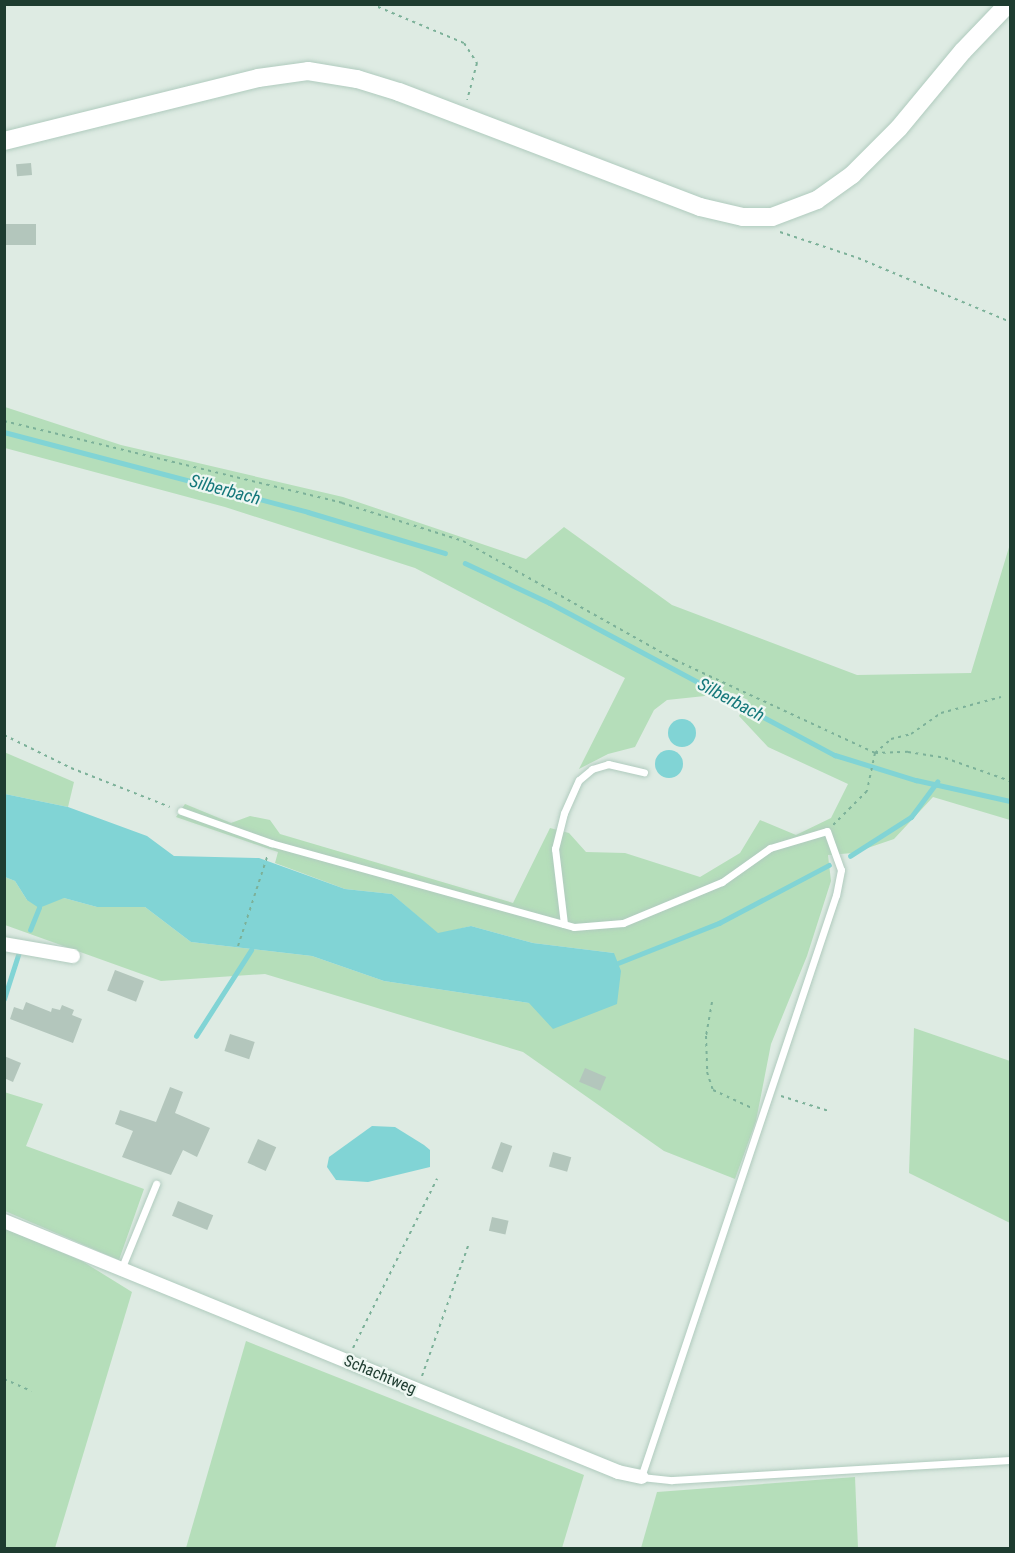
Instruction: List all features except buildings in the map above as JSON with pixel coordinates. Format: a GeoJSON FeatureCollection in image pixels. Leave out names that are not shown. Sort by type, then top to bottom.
{"type":"FeatureCollection","features":[{"type":"Feature","properties":{"kind":"street"},"geometry":{"type":"LineString","coordinates":[[4,141],[258,78],[308,71],[357,79],[460,115],[700,207],[743,217],[772,217],[817,200],[852,175],[899,128],[963,51],[1008,4]]}},
{"type":"Feature","properties":{"kind":"street"},"geometry":{"type":"LineString","coordinates":[[4,944],[73,956]]}},
{"type":"Feature","properties":{"kind":"street","name":"Schachtweg"},"geometry":{"type":"LineString","coordinates":[[4,1221],[122,1267],[618,1472],[641,1477]]}},
{"type":"Feature","properties":{"kind":"lane"},"geometry":{"type":"LineString","coordinates":[[564,924],[555,849],[564,813],[579,780],[592,769],[608,764],[644,772]]}},
{"type":"Feature","properties":{"kind":"lane"},"geometry":{"type":"LineString","coordinates":[[182,811],[271,843],[564,924],[623,923],[722,882],[770,848],[827,831],[841,870],[836,895],[641,1477],[684,1479],[1011,1460]]}},
{"type":"Feature","properties":{"kind":"lane"},"geometry":{"type":"LineString","coordinates":[[190,823],[199,818]]}},
{"type":"Feature","properties":{"kind":"lane"},"geometry":{"type":"LineString","coordinates":[[122,1267],[156,1184]]}},
{"type":"Feature","properties":{"kind":"path"},"geometry":{"type":"LineString","coordinates":[[371,4],[464,43],[477,63],[460,115]]}},
{"type":"Feature","properties":{"kind":"path"},"geometry":{"type":"LineString","coordinates":[[772,217],[776,229],[792,239],[858,258],[1011,322]]}},
{"type":"Feature","properties":{"kind":"path"},"geometry":{"type":"LineString","coordinates":[[4,421],[342,503],[463,541],[675,660],[874,753],[908,752],[945,758],[1011,781]]}},
{"type":"Feature","properties":{"kind":"path"},"geometry":{"type":"LineString","coordinates":[[827,831],[867,791],[874,753],[891,740],[912,734],[941,713],[1001,697]]}},
{"type":"Feature","properties":{"kind":"path"},"geometry":{"type":"LineString","coordinates":[[4,735],[71,768],[182,811]]}},
{"type":"Feature","properties":{"kind":"path"},"geometry":{"type":"LineString","coordinates":[[238,946],[271,843]]}},
{"type":"Feature","properties":{"kind":"path"},"geometry":{"type":"LineString","coordinates":[[712,1002],[706,1036],[707,1071],[713,1090],[763,1113]]}},
{"type":"Feature","properties":{"kind":"path"},"geometry":{"type":"LineString","coordinates":[[769,1093],[829,1111]]}},
{"type":"Feature","properties":{"kind":"path"},"geometry":{"type":"LineString","coordinates":[[347,1361],[437,1179]]}},
{"type":"Feature","properties":{"kind":"path"},"geometry":{"type":"LineString","coordinates":[[417,1390],[468,1246]]}},
{"type":"Feature","properties":{"kind":"path"},"geometry":{"type":"LineString","coordinates":[[4,1379],[32,1391]]}},
{"type":"Feature","properties":{"kind":"green space"},"geometry":{"type":"Polygon","coordinates":[[[5,407],[121,445],[343,497],[526,559],[564,527],[672,605],[857,675],[971,673],[1010,544],[1010,820],[933,797],[894,839],[853,853],[828,855],[831,881],[807,956],[771,1044],[756,1121],[735,1179],[664,1151],[523,1052],[265,974],[161,981],[5,925],[5,877],[15,881],[27,900],[64,898],[97,907],[145,907],[191,942],[312,956],[384,981],[529,1003],[614,953],[533,943],[471,926],[438,934],[392,894],[345,889],[275,863],[278,852],[176,817],[185,804],[231,823],[250,816],[270,820],[280,834],[513,903],[550,828],[569,833],[586,852],[625,853],[700,877],[740,853],[760,820],[796,835],[831,818],[848,784],[768,747],[739,716],[748,700],[733,693],[667,700],[654,710],[635,747],[608,754],[579,769],[625,678],[415,568],[225,507],[5,448],[5,407]]]}},
{"type":"Feature","properties":{"kind":"green space"},"geometry":{"type":"Polygon","coordinates":[[[4,752],[74,782],[68,807],[5,794],[4,752]]]}},
{"type":"Feature","properties":{"kind":"green space"},"geometry":{"type":"Polygon","coordinates":[[[914,1028],[1010,1061],[1010,1223],[909,1173],[914,1028]]]}},
{"type":"Feature","properties":{"kind":"green space"},"geometry":{"type":"Polygon","coordinates":[[[4,1092],[43,1104],[26,1146],[144,1189],[119,1260],[5,1211],[4,1092]]]}},
{"type":"Feature","properties":{"kind":"green space"},"geometry":{"type":"Polygon","coordinates":[[[4,1228],[82,1261],[132,1292],[55,1548],[5,1548],[4,1228]]]}},
{"type":"Feature","properties":{"kind":"green space"},"geometry":{"type":"Polygon","coordinates":[[[246,1341],[584,1475],[562,1548],[186,1548],[246,1341]]]}},
{"type":"Feature","properties":{"kind":"green space"},"geometry":{"type":"Polygon","coordinates":[[[855,1477],[858,1548],[641,1548],[657,1492],[855,1477]]]}},
{"type":"Feature","properties":{"kind":"water"},"geometry":{"type":"Polygon","coordinates":[[[682,719],[692,723],[696,733],[692,743],[682,747],[672,743],[668,733],[672,723],[682,719]]]}},
{"type":"Feature","properties":{"kind":"water"},"geometry":{"type":"Polygon","coordinates":[[[669,750],[679,754],[683,764],[679,774],[669,778],[659,774],[655,764],[659,754],[669,750]]]}},
{"type":"Feature","properties":{"kind":"water"},"geometry":{"type":"Polygon","coordinates":[[[5,794],[68,807],[147,836],[174,856],[259,858],[345,889],[392,894],[438,933],[471,926],[533,943],[614,953],[621,971],[617,1004],[553,1029],[529,1003],[384,981],[312,956],[191,942],[145,907],[97,907],[64,898],[39,908],[27,900],[15,881],[5,877],[5,794]]]}},
{"type":"Feature","properties":{"kind":"water"},"geometry":{"type":"Polygon","coordinates":[[[372,1126],[395,1127],[424,1145],[430,1150],[430,1167],[368,1182],[336,1180],[327,1167],[329,1157],[372,1126]]]}},
{"type":"Feature","properties":{"kind":"waterway","name":"Silberbach"},"geometry":{"type":"LineString","coordinates":[[4,432],[308,512],[445,553]]}},
{"type":"Feature","properties":{"kind":"waterway","name":"Silberbach"},"geometry":{"type":"LineString","coordinates":[[465,563],[550,603],[835,755],[916,780],[1010,801]]}},
{"type":"Feature","properties":{"kind":"waterway"},"geometry":{"type":"LineString","coordinates":[[850,856],[911,817],[937,782]]}},
{"type":"Feature","properties":{"kind":"waterway"},"geometry":{"type":"LineString","coordinates":[[618,963],[719,923],[829,865]]}},
{"type":"Feature","properties":{"kind":"waterway"},"geometry":{"type":"LineString","coordinates":[[30,930],[39,908]]}},
{"type":"Feature","properties":{"kind":"waterway"},"geometry":{"type":"LineString","coordinates":[[196,1036],[251,950]]}},
{"type":"Feature","properties":{"kind":"waterway"},"geometry":{"type":"LineString","coordinates":[[4,999],[19,952]]}}]}
